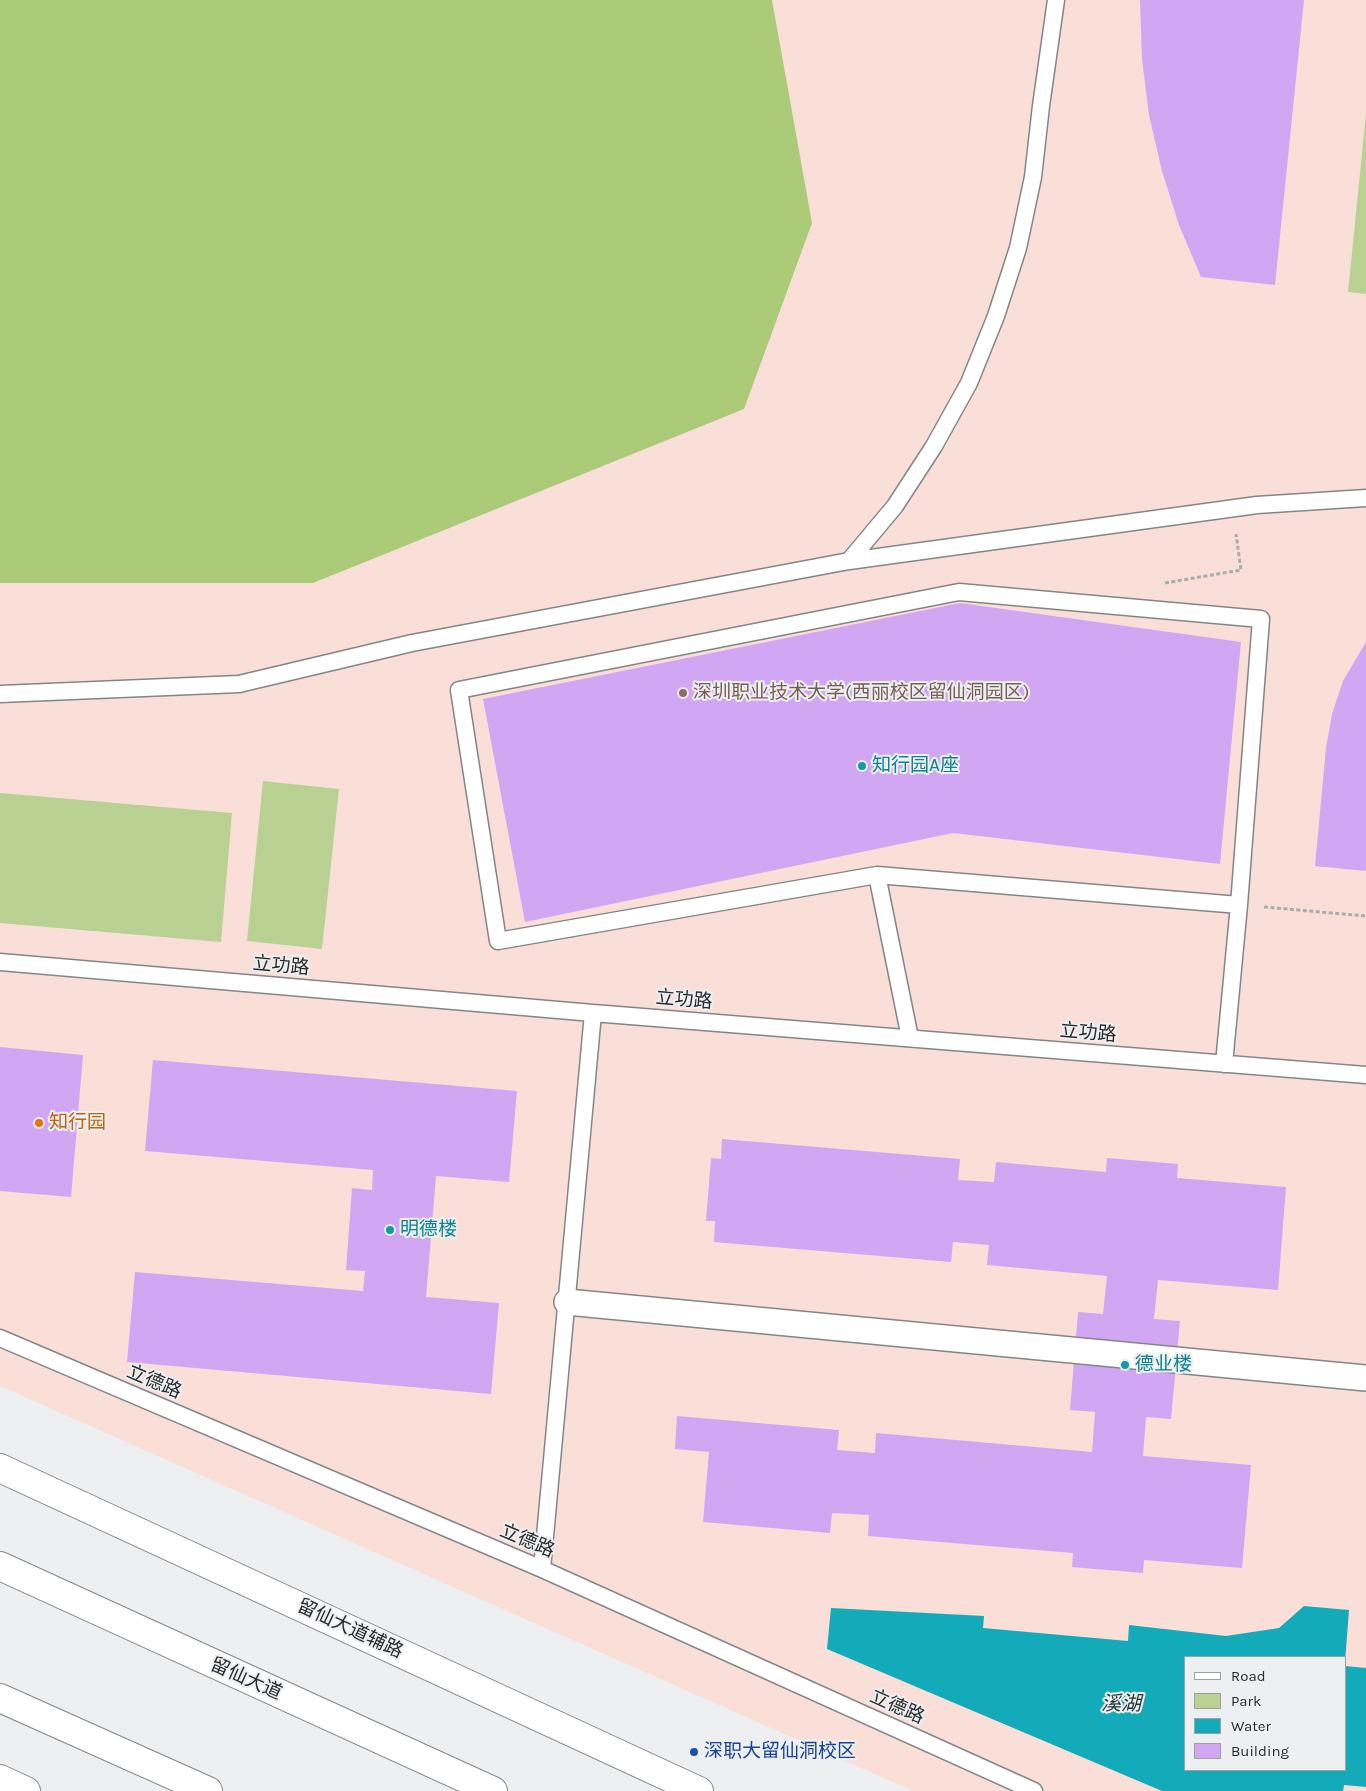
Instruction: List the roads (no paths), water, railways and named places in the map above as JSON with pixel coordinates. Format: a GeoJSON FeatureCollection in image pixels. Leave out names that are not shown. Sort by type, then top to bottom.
{"type":"FeatureCollection","features":[{"type":"Feature","properties":{"kind":"main road","name":"留仙大道辅路"},"geometry":{"type":"LineString","coordinates":[[0,1468],[699,1791]]}},
{"type":"Feature","properties":{"kind":"main road","name":"留仙大道"},"geometry":{"type":"LineString","coordinates":[[0,1566],[493,1791]]}},
{"type":"Feature","properties":{"kind":"main road"},"geometry":{"type":"LineString","coordinates":[[0,1698],[208,1791]]}},
{"type":"Feature","properties":{"kind":"main road"},"geometry":{"type":"LineString","coordinates":[[0,1779],[26,1791]]}},
{"type":"Feature","properties":{"kind":"street"},"geometry":{"type":"LineString","coordinates":[[566,1302],[1366,1378]]}},
{"type":"Feature","properties":{"kind":"lane"},"geometry":{"type":"LineString","coordinates":[[849,561],[895,506],[934,446],[969,383],[996,316],[1018,248],[1033,177],[1056,0]]}},
{"type":"Feature","properties":{"kind":"lane"},"geometry":{"type":"LineString","coordinates":[[0,694],[239,684],[412,643],[849,561],[1257,505],[1366,498]]}},
{"type":"Feature","properties":{"kind":"lane"},"geometry":{"type":"LineString","coordinates":[[1224,1064],[1239,905],[1261,619],[959,592],[459,690],[498,941],[877,875],[1239,905]]}},
{"type":"Feature","properties":{"kind":"lane"},"geometry":{"type":"LineString","coordinates":[[877,875],[910,1038]]}},
{"type":"Feature","properties":{"kind":"lane","name":"立功路"},"geometry":{"type":"LineString","coordinates":[[0,962],[593,1013],[1366,1075]]}},
{"type":"Feature","properties":{"kind":"lane"},"geometry":{"type":"LineString","coordinates":[[542,1569],[593,1013]]}},
{"type":"Feature","properties":{"kind":"lane","name":"立德路"},"geometry":{"type":"LineString","coordinates":[[0,1338],[542,1569],[1034,1791]]}},
{"type":"Feature","properties":{"kind":"water","name":"溪湖"},"geometry":{"type":"Polygon","coordinates":[[[1304,1606],[1349,1610],[1345,1656],[1184,1656],[1184,1771],[1346,1771],[1346,1666],[1366,1668],[1366,1787],[1344,1785],[1343,1791],[1162,1791],[827,1649],[831,1608],[984,1616],[983,1628],[1128,1641],[1129,1625],[1226,1636],[1279,1628],[1304,1606]]]}},
{"type":"Feature","properties":{"kind":"place","name":"深圳职业技术大学(西丽校区留仙洞园区)"},"geometry":{"type":"Point","coordinates":[683,693]}},
{"type":"Feature","properties":{"kind":"place","name":"知行园A座"},"geometry":{"type":"Point","coordinates":[862,766]}},
{"type":"Feature","properties":{"kind":"place","name":"知行园"},"geometry":{"type":"Point","coordinates":[39,1123]}},
{"type":"Feature","properties":{"kind":"place","name":"明德楼"},"geometry":{"type":"Point","coordinates":[390,1230]}},
{"type":"Feature","properties":{"kind":"place","name":"德业楼"},"geometry":{"type":"Point","coordinates":[1125,1365]}},
{"type":"Feature","properties":{"kind":"place","name":"深职大留仙洞校区"},"geometry":{"type":"Point","coordinates":[694,1752]}}]}
